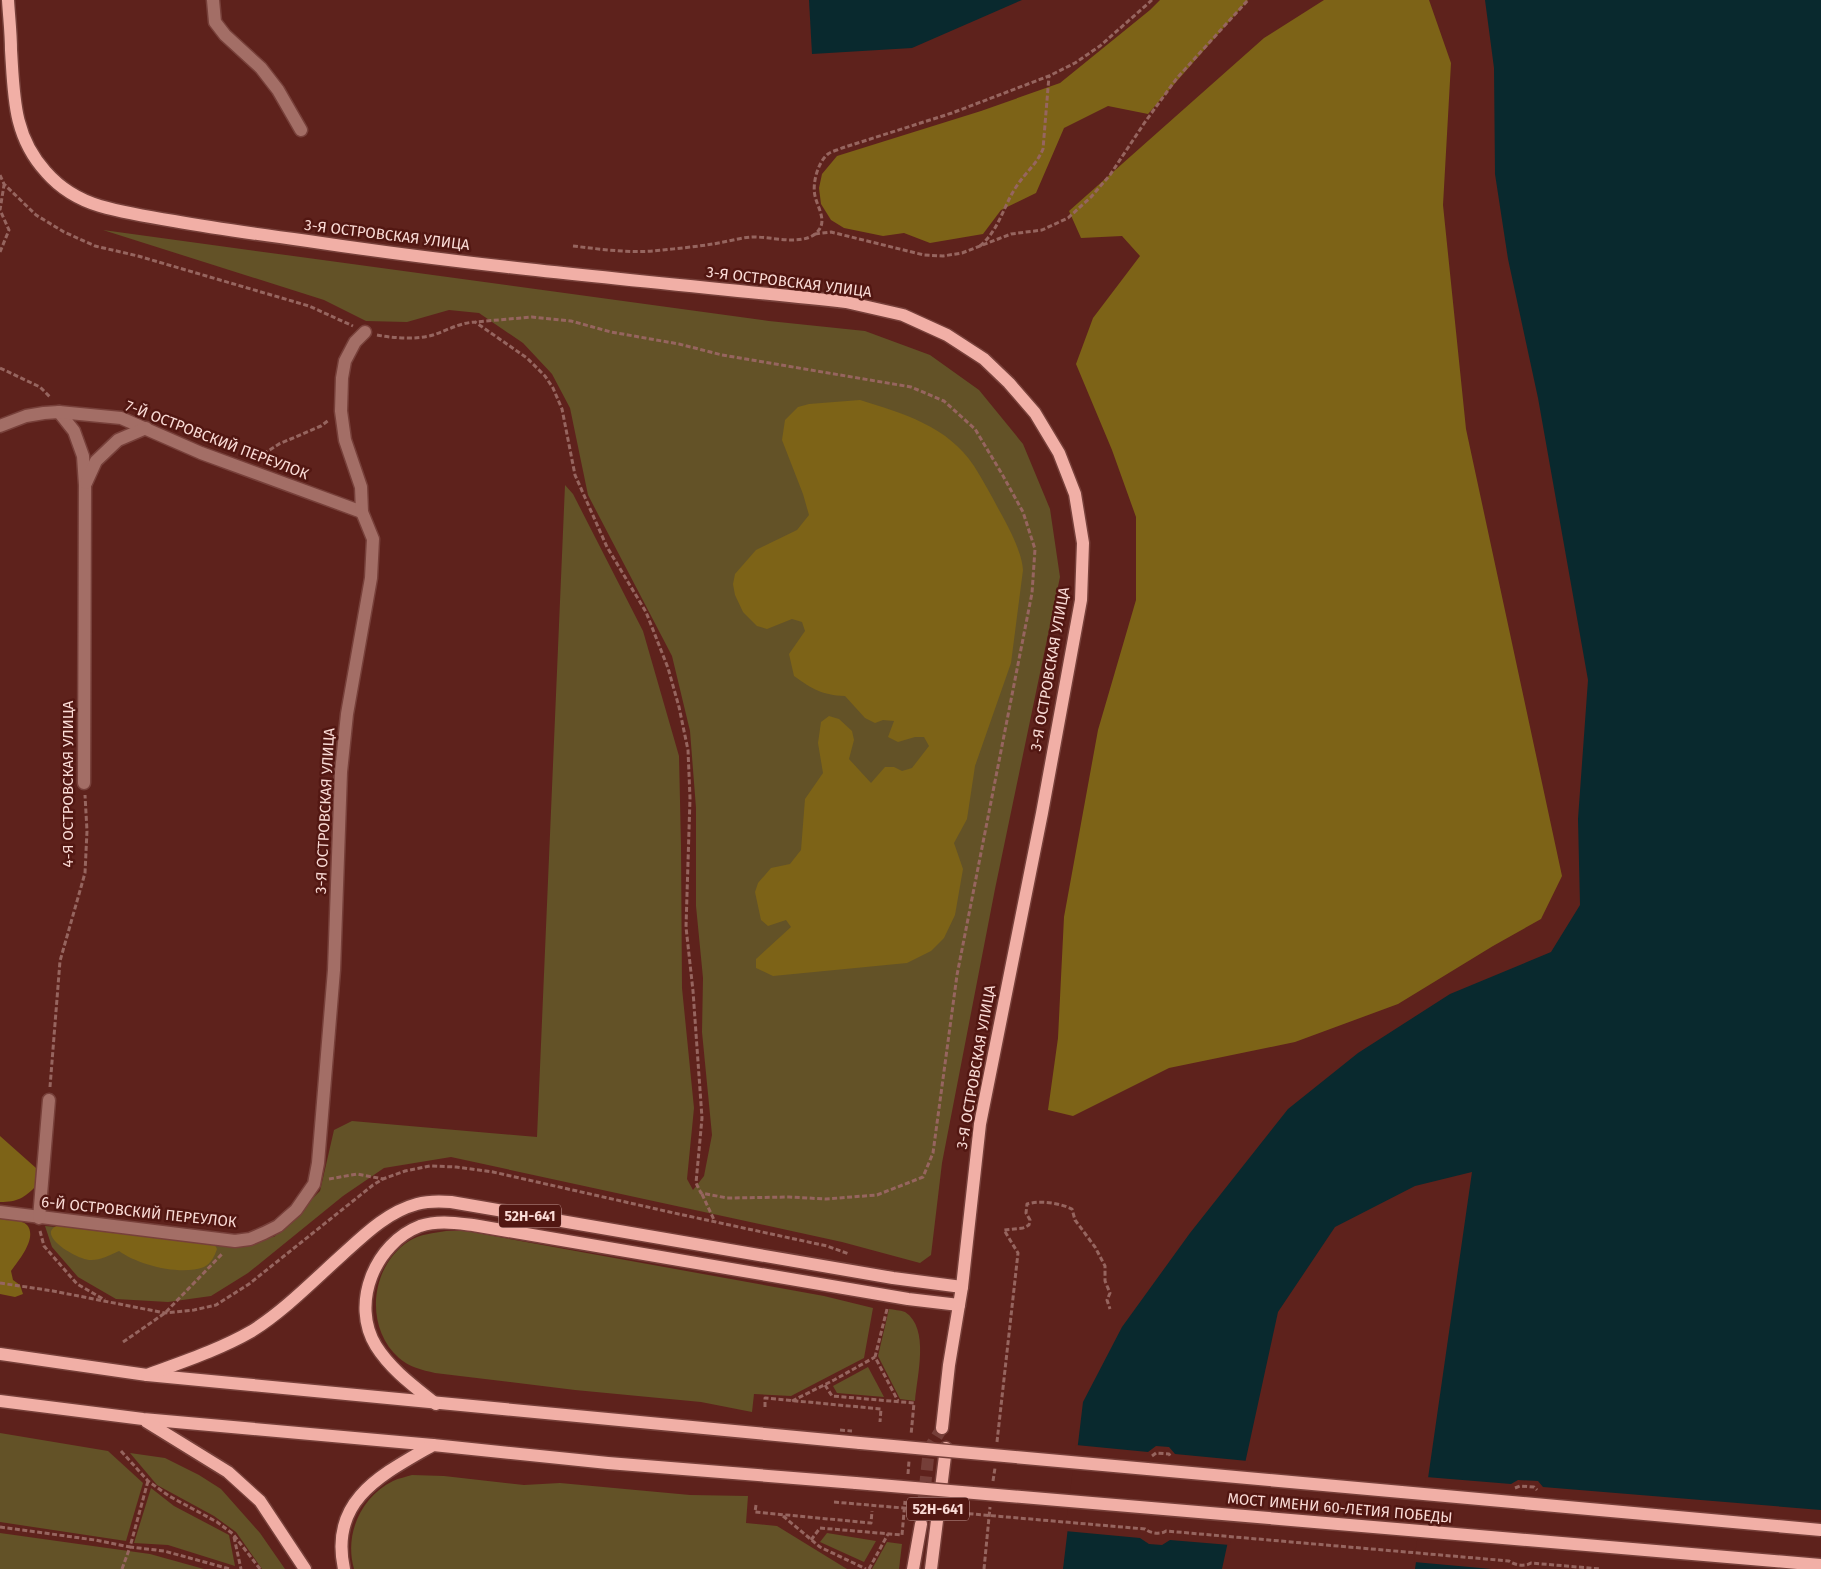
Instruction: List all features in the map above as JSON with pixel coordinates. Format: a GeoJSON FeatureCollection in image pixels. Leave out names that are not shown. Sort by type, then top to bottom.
{"type":"FeatureCollection","features":[{"type":"Feature","properties":{"kind":"main road","name":"3-Я ОСТРОВСКАЯ УЛИЦА"},"geometry":{"type":"LineString","coordinates":[[8,0],[14,96],[16,114],[22,135],[46,172],[62,187],[98,206],[135,215],[386,253],[846,302],[903,315],[947,335],[984,359],[1009,383],[1035,413],[1060,453],[1075,494],[1084,543],[1081,600],[1042,813],[980,1124],[962,1287],[942,1428]]}},
{"type":"Feature","properties":{"kind":"main road","name":"52Н-641"},"geometry":{"type":"LineString","coordinates":[[147,1375],[218,1348],[252,1330],[284,1306],[377,1225],[397,1212],[417,1204],[434,1201],[451,1202],[893,1278],[962,1287]]}},
{"type":"Feature","properties":{"kind":"main road","name":"52Н-641"},"geometry":{"type":"LineString","coordinates":[[436,1404],[400,1374],[376,1346],[367,1322],[366,1298],[372,1272],[385,1252],[402,1236],[421,1226],[441,1222],[473,1225],[908,1299],[959,1305]]}},
{"type":"Feature","properties":{"kind":"main road","name":"МОСТ ИМЕНИ 60-ЛЕТИЯ ПОБЕДЫ"},"geometry":{"type":"LineString","coordinates":[[0,1354],[147,1375],[436,1404],[1821,1530]]}},
{"type":"Feature","properties":{"kind":"main road","name":"МОСТ ИМЕНИ 60-ЛЕТИЯ ПОБЕДЫ"},"geometry":{"type":"LineString","coordinates":[[0,1401],[143,1420],[433,1445],[608,1463],[1821,1564]]}},
{"type":"Feature","properties":{"kind":"main road"},"geometry":{"type":"LineString","coordinates":[[143,1420],[228,1472],[260,1501],[305,1569]]}},
{"type":"Feature","properties":{"kind":"main road"},"geometry":{"type":"LineString","coordinates":[[344,1569],[340,1552],[342,1534],[345,1519],[353,1503],[371,1484],[395,1467],[433,1445]]}},
{"type":"Feature","properties":{"kind":"main road","name":"52Н-641"},"geometry":{"type":"LineString","coordinates":[[931,1569],[946,1448]]}},
{"type":"Feature","properties":{"kind":"main road","name":"52Н-641"},"geometry":{"type":"LineString","coordinates":[[913,1569],[922,1524]]}},
{"type":"Feature","properties":{"kind":"street"},"geometry":{"type":"LineString","coordinates":[[213,0],[215,22],[261,68],[278,90],[302,130]]}},
{"type":"Feature","properties":{"kind":"street","name":"3-Я ОСТРОВСКАЯ УЛИЦА"},"geometry":{"type":"LineString","coordinates":[[296,1210],[314,1184],[318,1163],[334,970],[341,772],[347,714],[371,578],[373,539],[362,512],[361,487],[345,440],[342,411],[342,378],[345,361],[355,342],[365,332]]}},
{"type":"Feature","properties":{"kind":"street","name":"7-Й ОСТРОВСКИЙ ПЕРЕУЛОК"},"geometry":{"type":"LineString","coordinates":[[0,426],[26,416],[59,412],[121,418],[201,453],[362,512]]}},
{"type":"Feature","properties":{"kind":"street","name":"4-Я ОСТРОВСКАЯ УЛИЦА"},"geometry":{"type":"LineString","coordinates":[[59,412],[74,431],[83,456],[85,486],[84,783]]}},
{"type":"Feature","properties":{"kind":"street"},"geometry":{"type":"LineString","coordinates":[[85,486],[96,461],[118,440],[146,428]]}},
{"type":"Feature","properties":{"kind":"street"},"geometry":{"type":"LineString","coordinates":[[39,1218],[49,1100]]}},
{"type":"Feature","properties":{"kind":"street","name":"6-Й ОСТРОВСКИЙ ПЕРЕУЛОК"},"geometry":{"type":"LineString","coordinates":[[0,1212],[235,1241],[250,1238],[278,1226],[296,1210]]}},
{"type":"Feature","properties":{"kind":"path"},"geometry":{"type":"LineString","coordinates":[[815,234],[822,223],[821,211],[814,195],[814,180],[828,154],[952,114],[1049,76],[1075,63],[1100,46],[1152,0]]}},
{"type":"Feature","properties":{"kind":"path"},"geometry":{"type":"LineString","coordinates":[[573,246],[653,251],[752,237],[804,239],[815,234],[831,232],[924,255],[943,256],[962,253],[1011,234],[1042,230],[1068,218],[1091,197],[1110,175],[1177,78],[1248,0]]}},
{"type":"Feature","properties":{"kind":"path"},"geometry":{"type":"LineString","coordinates":[[977,248],[990,238],[1016,188],[1040,157],[1043,149],[1049,76]]}},
{"type":"Feature","properties":{"kind":"path"},"geometry":{"type":"LineString","coordinates":[[0,175],[4,184],[36,215],[64,232],[95,246],[138,256],[309,306],[365,332],[392,338],[431,336],[462,323],[532,317],[571,321],[611,332],[678,344],[731,357],[911,387],[944,401],[974,429],[1023,512],[1036,549],[1032,593],[956,975],[933,1153],[923,1177],[877,1195],[826,1199],[789,1197],[727,1198],[701,1193]]}},
{"type":"Feature","properties":{"kind":"path"},"geometry":{"type":"LineString","coordinates":[[0,252],[9,230],[0,210],[4,184]]}},
{"type":"Feature","properties":{"kind":"path"},"geometry":{"type":"LineString","coordinates":[[475,322],[527,358],[545,376],[553,388],[562,409],[574,475],[607,546],[646,612],[668,668],[679,706],[688,750],[690,798],[686,926],[693,991],[702,1118],[696,1183],[714,1222]]}},
{"type":"Feature","properties":{"kind":"path"},"geometry":{"type":"LineString","coordinates":[[0,368],[40,387],[60,407],[59,412]]}},
{"type":"Feature","properties":{"kind":"path"},"geometry":{"type":"LineString","coordinates":[[242,468],[279,444],[321,426],[342,411]]}},
{"type":"Feature","properties":{"kind":"path","name":"4-Я ОСТРОВСКАЯ УЛИЦА"},"geometry":{"type":"LineString","coordinates":[[49,1100],[60,961],[85,873],[87,831],[84,783]]}},
{"type":"Feature","properties":{"kind":"path"},"geometry":{"type":"LineString","coordinates":[[314,1184],[340,1176],[357,1174],[383,1179]]}},
{"type":"Feature","properties":{"kind":"path"},"geometry":{"type":"LineString","coordinates":[[996,1449],[1018,1253],[1004,1230],[1023,1228],[1029,1224],[1030,1220],[1026,1213],[1027,1204],[1033,1202],[1046,1203],[1072,1209],[1075,1220],[1095,1246],[1105,1266],[1105,1281],[1110,1293],[1106,1300],[1110,1309]]}},
{"type":"Feature","properties":{"kind":"path"},"geometry":{"type":"LineString","coordinates":[[39,1218],[39,1229],[44,1246],[59,1265],[77,1284],[108,1302]]}},
{"type":"Feature","properties":{"kind":"path"},"geometry":{"type":"LineString","coordinates":[[123,1342],[165,1313],[235,1241]]}},
{"type":"Feature","properties":{"kind":"path"},"geometry":{"type":"LineString","coordinates":[[0,1283],[53,1291],[165,1313]]}},
{"type":"Feature","properties":{"kind":"path"},"geometry":{"type":"LineString","coordinates":[[888,1306],[876,1357],[898,1401]]}},
{"type":"Feature","properties":{"kind":"path"},"geometry":{"type":"LineString","coordinates":[[792,1401],[876,1357]]}},
{"type":"Feature","properties":{"kind":"path"},"geometry":{"type":"LineString","coordinates":[[825,1385],[832,1396],[914,1403],[911,1441]]}},
{"type":"Feature","properties":{"kind":"path"},"geometry":{"type":"LineString","coordinates":[[764,1407],[765,1398],[881,1409],[880,1422]]}},
{"type":"Feature","properties":{"kind":"path"},"geometry":{"type":"LineString","coordinates":[[121,1450],[148,1481],[169,1496],[218,1522],[233,1534],[260,1569]]}},
{"type":"Feature","properties":{"kind":"path"},"geometry":{"type":"LineString","coordinates":[[992,1488],[996,1459]]}},
{"type":"Feature","properties":{"kind":"path"},"geometry":{"type":"LineString","coordinates":[[907,1478],[909,1460]]}},
{"type":"Feature","properties":{"kind":"path"},"geometry":{"type":"LineString","coordinates":[[122,1569],[148,1481]]}},
{"type":"Feature","properties":{"kind":"path"},"geometry":{"type":"LineString","coordinates":[[811,1540],[820,1528],[902,1535],[906,1497]]}},
{"type":"Feature","properties":{"kind":"path"},"geometry":{"type":"LineString","coordinates":[[984,1569],[991,1498]]}},
{"type":"Feature","properties":{"kind":"path"},"geometry":{"type":"LineString","coordinates":[[834,1502],[1144,1529],[1149,1532],[1162,1533],[1166,1531],[1509,1561],[1513,1564],[1527,1565],[1530,1563],[1601,1569]]}},
{"type":"Feature","properties":{"kind":"path"},"geometry":{"type":"LineString","coordinates":[[756,1505],[755,1512],[871,1523],[872,1510]]}},
{"type":"Feature","properties":{"kind":"path"},"geometry":{"type":"LineString","coordinates":[[782,1515],[820,1547],[868,1569],[888,1534]]}},
{"type":"Feature","properties":{"kind":"path"},"geometry":{"type":"LineString","coordinates":[[0,1527],[164,1551],[230,1569]]}},
{"type":"Feature","properties":{"kind":"path"},"geometry":{"type":"LineString","coordinates":[[233,1534],[241,1569]]}},
{"type":"Feature","properties":{"kind":"shaded area"},"geometry":{"type":"Polygon","coordinates":[[[1160,0],[1248,0],[1148,114],[1108,106],[1064,128],[1036,193],[1001,210],[983,234],[930,243],[904,233],[883,236],[844,228],[831,220],[821,204],[819,188],[822,174],[837,156],[981,111],[1060,83],[1160,0]]]}},
{"type":"Feature","properties":{"kind":"shaded area"},"geometry":{"type":"Polygon","coordinates":[[[1324,0],[1429,0],[1451,63],[1443,205],[1466,429],[1562,876],[1541,919],[1398,1004],[1295,1042],[1169,1068],[1073,1116],[1048,1110],[1058,1038],[1064,917],[1098,730],[1136,600],[1136,517],[1112,450],[1076,364],[1093,318],[1140,256],[1122,236],[1081,238],[1069,211],[1264,38],[1324,0]]]}},
{"type":"Feature","properties":{"kind":"shaded area"},"geometry":{"type":"Polygon","coordinates":[[[103,230],[769,321],[865,331],[930,355],[979,390],[1023,444],[1050,509],[1060,577],[995,889],[942,1163],[931,1255],[920,1263],[842,1242],[451,1157],[384,1168],[343,1196],[248,1273],[211,1296],[168,1302],[116,1299],[78,1277],[52,1247],[45,1226],[201,1240],[274,1237],[320,1191],[334,1130],[352,1121],[537,1137],[565,485],[573,494],[643,631],[679,756],[682,988],[694,1108],[687,1179],[693,1190],[704,1176],[712,1135],[702,1032],[703,978],[696,906],[696,808],[690,731],[672,656],[588,495],[570,408],[552,374],[523,343],[479,313],[449,310],[407,322],[366,321],[324,300],[103,230]]]}},
{"type":"Feature","properties":{"kind":"shaded area"},"geometry":{"type":"Polygon","coordinates":[[[860,400],[908,416],[938,431],[963,452],[984,482],[1010,531],[1022,563],[1023,570],[1011,663],[975,766],[967,819],[954,843],[963,869],[955,915],[944,938],[931,951],[907,963],[773,976],[756,968],[756,959],[791,927],[786,920],[768,926],[761,920],[755,892],[758,883],[771,868],[790,864],[801,850],[805,799],[823,773],[818,743],[821,722],[829,716],[839,719],[852,731],[854,740],[849,759],[871,783],[885,767],[894,767],[902,771],[912,768],[929,746],[924,737],[915,737],[898,742],[888,737],[894,721],[883,720],[875,723],[865,718],[845,696],[818,691],[794,676],[789,654],[805,631],[802,622],[792,619],[767,629],[757,626],[743,612],[735,595],[733,584],[735,574],[756,550],[797,530],[809,515],[782,440],[785,420],[798,407],[809,404],[860,400]]]}},
{"type":"Feature","properties":{"kind":"shaded area"},"geometry":{"type":"Polygon","coordinates":[[[0,1136],[36,1168],[36,1186],[24,1196],[12,1201],[0,1202],[0,1136]]]}},
{"type":"Feature","properties":{"kind":"shaded area"},"geometry":{"type":"Polygon","coordinates":[[[0,1219],[21,1222],[27,1225],[30,1230],[29,1243],[11,1271],[13,1280],[20,1285],[23,1294],[15,1297],[0,1294],[0,1219]]]}},
{"type":"Feature","properties":{"kind":"shaded area"},"geometry":{"type":"Polygon","coordinates":[[[62,1224],[213,1241],[217,1249],[209,1264],[204,1267],[184,1270],[172,1270],[148,1265],[119,1251],[101,1259],[89,1260],[66,1250],[53,1239],[51,1233],[53,1228],[62,1224]]]}},
{"type":"Feature","properties":{"kind":"shaded area"},"geometry":{"type":"Polygon","coordinates":[[[446,1231],[466,1231],[824,1296],[873,1308],[864,1358],[791,1396],[754,1394],[752,1412],[701,1402],[575,1390],[435,1373],[411,1366],[399,1358],[388,1345],[380,1330],[376,1314],[376,1297],[379,1281],[386,1265],[396,1252],[409,1241],[427,1234],[446,1231]]]}},
{"type":"Feature","properties":{"kind":"shaded area"},"geometry":{"type":"Polygon","coordinates":[[[889,1309],[905,1312],[913,1319],[917,1329],[920,1353],[915,1401],[900,1399],[878,1356],[889,1309]]]}},
{"type":"Feature","properties":{"kind":"shaded area"},"geometry":{"type":"Polygon","coordinates":[[[868,1367],[884,1397],[837,1393],[833,1386],[868,1367]]]}},
{"type":"Feature","properties":{"kind":"shaded area"},"geometry":{"type":"Polygon","coordinates":[[[0,1433],[108,1451],[143,1483],[126,1541],[0,1522],[0,1433]]]}},
{"type":"Feature","properties":{"kind":"shaded area"},"geometry":{"type":"Polygon","coordinates":[[[130,1453],[165,1458],[199,1475],[221,1489],[260,1533],[285,1569],[262,1569],[236,1532],[214,1516],[157,1485],[130,1453]]]}},
{"type":"Feature","properties":{"kind":"shaded area"},"geometry":{"type":"Polygon","coordinates":[[[412,1475],[444,1476],[524,1485],[560,1483],[690,1495],[748,1496],[746,1523],[777,1526],[847,1569],[354,1569],[351,1543],[358,1518],[364,1507],[382,1488],[395,1480],[412,1475]]]}},
{"type":"Feature","properties":{"kind":"shaded area"},"geometry":{"type":"Polygon","coordinates":[[[151,1488],[174,1506],[229,1535],[235,1566],[168,1545],[134,1543],[151,1488]]]}},
{"type":"Feature","properties":{"kind":"shaded area"},"geometry":{"type":"Polygon","coordinates":[[[0,1533],[150,1554],[204,1569],[0,1569],[0,1533]]]}},
{"type":"Feature","properties":{"kind":"shaded area"},"geometry":{"type":"Polygon","coordinates":[[[827,1533],[876,1541],[864,1562],[820,1542],[827,1533]]]}},
{"type":"Feature","properties":{"kind":"shaded area"},"geometry":{"type":"Polygon","coordinates":[[[887,1542],[902,1544],[899,1569],[872,1569],[887,1542]]]}},
{"type":"Feature","properties":{"kind":"water"},"geometry":{"type":"Polygon","coordinates":[[[809,0],[1022,0],[912,48],[812,54],[809,0]]]}},
{"type":"Feature","properties":{"kind":"water"},"geometry":{"type":"Polygon","coordinates":[[[1485,0],[1821,0],[1821,1569],[1415,1569],[1472,1172],[1415,1186],[1335,1227],[1278,1312],[1222,1569],[1063,1569],[1083,1402],[1122,1327],[1190,1233],[1288,1109],[1358,1053],[1450,994],[1551,952],[1580,905],[1578,819],[1588,680],[1538,398],[1508,259],[1495,174],[1494,68],[1485,0]]]}},
{"type":"Feature","properties":{"kind":"pier"},"geometry":{"type":"Polygon","coordinates":[[[1076,1445],[1148,1452],[1156,1446],[1169,1447],[1175,1454],[1248,1461],[1230,1545],[1170,1540],[1162,1545],[1149,1544],[1140,1538],[1065,1531],[1076,1445]]]}},
{"type":"Feature","properties":{"kind":"pier"},"geometry":{"type":"Polygon","coordinates":[[[1426,1477],[1511,1484],[1518,1480],[1538,1481],[1543,1487],[1821,1510],[1821,1569],[1492,1569],[1414,1562],[1426,1477]]]}},
{"type":"Feature","properties":{"kind":"tunnel"},"geometry":{"type":"LineString","coordinates":[[921,1524],[929,1449],[942,1428]]}}]}
